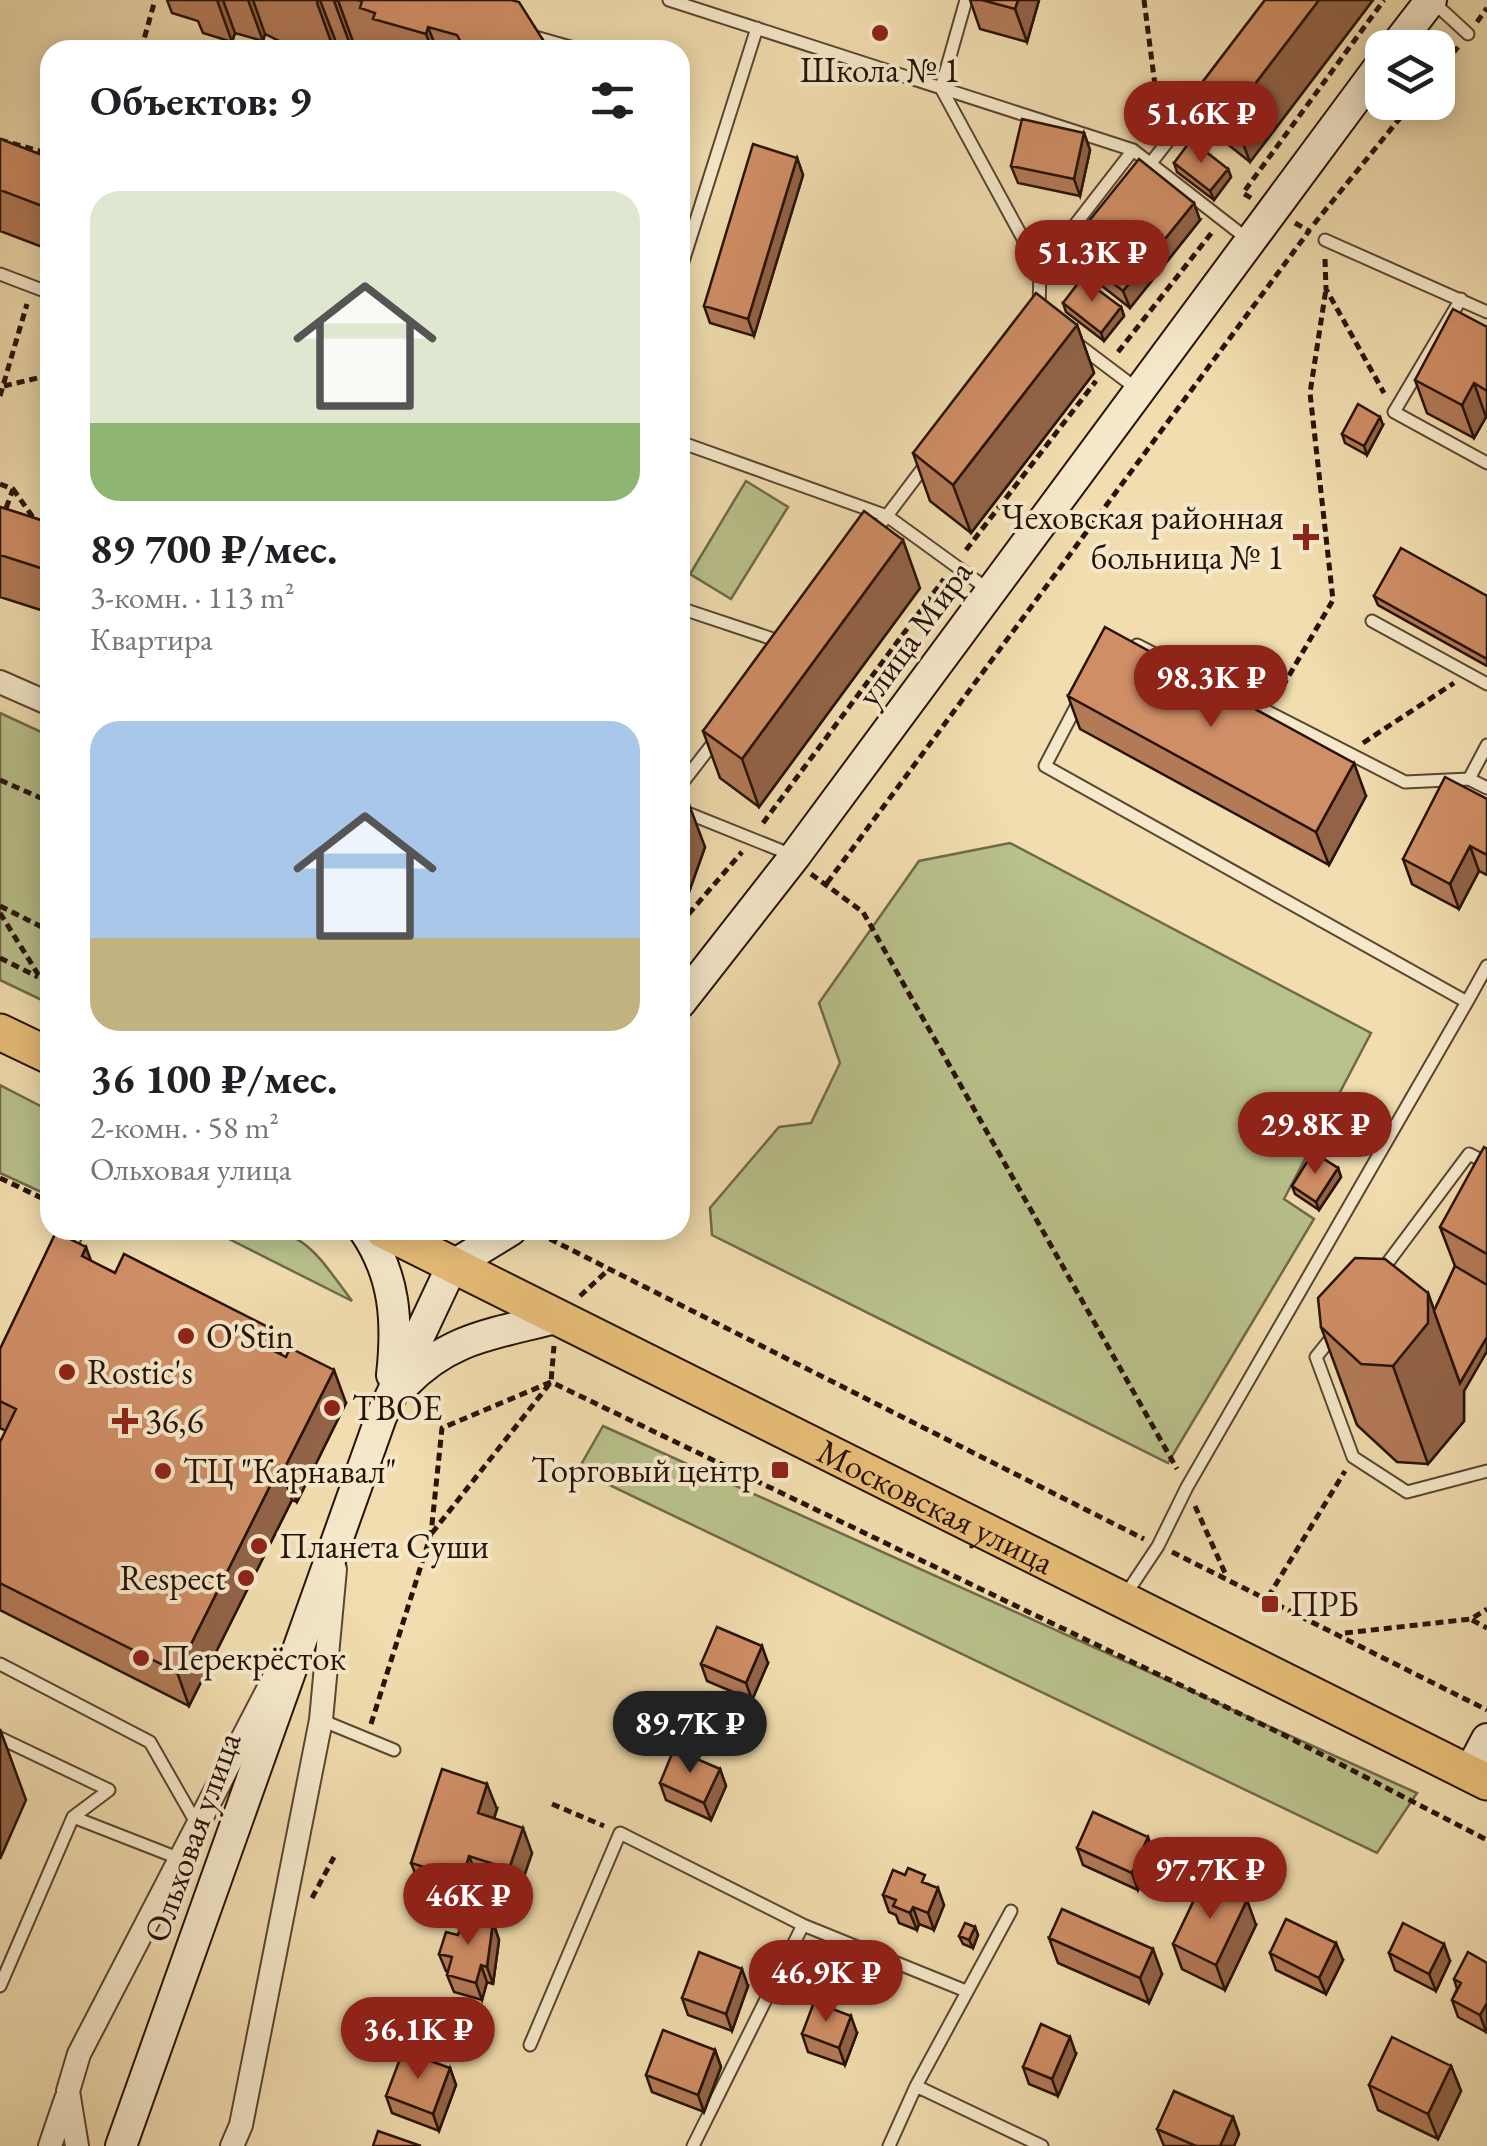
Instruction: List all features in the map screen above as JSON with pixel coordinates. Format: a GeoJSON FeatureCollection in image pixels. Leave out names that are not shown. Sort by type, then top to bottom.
{"type":"FeatureCollection","features":[{"type":"Feature","properties":{"kind":"main road"},"geometry":{"type":"LineString","coordinates":[[0,1032],[40,1051]]}},
{"type":"Feature","properties":{"kind":"main road","name":"Московская улица"},"geometry":{"type":"LineString","coordinates":[[403,1240],[1478,1777]]}},
{"type":"Feature","properties":{"kind":"street"},"geometry":{"type":"LineString","coordinates":[[1408,30],[1431,0]]}},
{"type":"Feature","properties":{"kind":"street","name":"улица Мира"},"geometry":{"type":"LineString","coordinates":[[690,972],[796,856],[1365,85]]}},
{"type":"Feature","properties":{"kind":"street"},"geometry":{"type":"LineString","coordinates":[[0,682],[40,700]]}},
{"type":"Feature","properties":{"kind":"street"},"geometry":{"type":"LineString","coordinates":[[371,1240],[381,1255],[394,1296],[396,1339],[389,1401]]}},
{"type":"Feature","properties":{"kind":"street"},"geometry":{"type":"LineString","coordinates":[[452,1266],[495,1240]]}},
{"type":"Feature","properties":{"kind":"street","name":"Ольховая улица"},"geometry":{"type":"LineString","coordinates":[[121,2146],[389,1401],[452,1266]]}},
{"type":"Feature","properties":{"kind":"street"},"geometry":{"type":"LineString","coordinates":[[389,1401],[431,1357],[467,1339],[555,1318]]}},
{"type":"Feature","properties":{"kind":"street","name":"Ольховая улица"},"geometry":{"type":"LineString","coordinates":[[232,2146],[241,2125],[321,1720],[336,1556]]}},
{"type":"Feature","properties":{"kind":"street","name":"Ольховая улица"},"geometry":{"type":"LineString","coordinates":[[50,2146],[78,2054],[183,1860],[336,1556]]}},
{"type":"Feature","properties":{"kind":"street"},"geometry":{"type":"LineString","coordinates":[[1478,1777],[1487,1739]]}},
{"type":"Feature","properties":{"kind":"street","name":"Ольховая улица"},"geometry":{"type":"LineString","coordinates":[[68,2092],[78,2146]]}},
{"type":"Feature","properties":{"kind":"lane"},"geometry":{"type":"LineString","coordinates":[[669,0],[1133,150],[1250,242]]}},
{"type":"Feature","properties":{"kind":"lane"},"geometry":{"type":"LineString","coordinates":[[966,0],[941,88],[1040,270],[1038,315],[1027,330]]}},
{"type":"Feature","properties":{"kind":"lane"},"geometry":{"type":"LineString","coordinates":[[1431,0],[1468,34]]}},
{"type":"Feature","properties":{"kind":"lane"},"geometry":{"type":"LineString","coordinates":[[505,28],[546,40]]}},
{"type":"Feature","properties":{"kind":"lane"},"geometry":{"type":"LineString","coordinates":[[690,240],[756,28]]}},
{"type":"Feature","properties":{"kind":"lane"},"geometry":{"type":"LineString","coordinates":[[1150,164],[1222,74]]}},
{"type":"Feature","properties":{"kind":"lane"},"geometry":{"type":"LineString","coordinates":[[1040,270],[1133,150]]}},
{"type":"Feature","properties":{"kind":"lane"},"geometry":{"type":"LineString","coordinates":[[1325,240],[1487,312]]}},
{"type":"Feature","properties":{"kind":"lane"},"geometry":{"type":"LineString","coordinates":[[0,274],[40,290]]}},
{"type":"Feature","properties":{"kind":"lane"},"geometry":{"type":"LineString","coordinates":[[1461,299],[1394,412],[1487,463]]}},
{"type":"Feature","properties":{"kind":"lane"},"geometry":{"type":"LineString","coordinates":[[1038,315],[1052,325]]}},
{"type":"Feature","properties":{"kind":"lane"},"geometry":{"type":"LineString","coordinates":[[1066,336],[1140,392]]}},
{"type":"Feature","properties":{"kind":"lane"},"geometry":{"type":"LineString","coordinates":[[690,446],[887,516],[991,591]]}},
{"type":"Feature","properties":{"kind":"lane"},"geometry":{"type":"LineString","coordinates":[[866,544],[934,454]]}},
{"type":"Feature","properties":{"kind":"lane"},"geometry":{"type":"LineString","coordinates":[[690,611],[789,644]]}},
{"type":"Feature","properties":{"kind":"lane"},"geometry":{"type":"LineString","coordinates":[[1372,620],[1487,684]]}},
{"type":"Feature","properties":{"kind":"lane"},"geometry":{"type":"LineString","coordinates":[[776,660],[800,630]]}},
{"type":"Feature","properties":{"kind":"lane"},"geometry":{"type":"LineString","coordinates":[[1131,642],[1405,782],[1469,779],[1487,788]]}},
{"type":"Feature","properties":{"kind":"lane"},"geometry":{"type":"LineString","coordinates":[[1088,683],[1045,766],[1466,1002]]}},
{"type":"Feature","properties":{"kind":"lane"},"geometry":{"type":"LineString","coordinates":[[690,773],[728,723]]}},
{"type":"Feature","properties":{"kind":"lane"},"geometry":{"type":"LineString","coordinates":[[1469,779],[1487,745]]}},
{"type":"Feature","properties":{"kind":"lane"},"geometry":{"type":"LineString","coordinates":[[690,814],[796,856]]}},
{"type":"Feature","properties":{"kind":"lane"},"geometry":{"type":"LineString","coordinates":[[1122,1600],[1158,1546],[1187,1487],[1487,966]]}},
{"type":"Feature","properties":{"kind":"lane"},"geometry":{"type":"LineString","coordinates":[[1375,1279],[1470,1154],[1487,1163]]}},
{"type":"Feature","properties":{"kind":"lane"},"geometry":{"type":"LineString","coordinates":[[60,1268],[73,1240]]}},
{"type":"Feature","properties":{"kind":"lane"},"geometry":{"type":"LineString","coordinates":[[1340,1326],[1316,1358],[1353,1458],[1407,1492],[1487,1471]]}},
{"type":"Feature","properties":{"kind":"lane"},"geometry":{"type":"LineString","coordinates":[[0,1664],[150,1742],[199,1828]]}},
{"type":"Feature","properties":{"kind":"lane"},"geometry":{"type":"LineString","coordinates":[[321,1720],[394,1750]]}},
{"type":"Feature","properties":{"kind":"lane"},"geometry":{"type":"LineString","coordinates":[[0,1738],[109,1790],[72,1817],[0,1986]]}},
{"type":"Feature","properties":{"kind":"lane"},"geometry":{"type":"LineString","coordinates":[[72,1817],[183,1860]]}},
{"type":"Feature","properties":{"kind":"lane"},"geometry":{"type":"LineString","coordinates":[[530,2045],[620,1833],[803,1925],[966,1991]]}},
{"type":"Feature","properties":{"kind":"lane"},"geometry":{"type":"LineString","coordinates":[[889,2146],[916,2086],[1011,1912]]}},
{"type":"Feature","properties":{"kind":"lane"},"geometry":{"type":"LineString","coordinates":[[693,2146],[803,1925]]}},
{"type":"Feature","properties":{"kind":"lane"},"geometry":{"type":"LineString","coordinates":[[916,2086],[1042,2146]]}},
{"type":"Feature","properties":{"kind":"path"},"geometry":{"type":"LineString","coordinates":[[144,40],[155,0]]}},
{"type":"Feature","properties":{"kind":"path"},"geometry":{"type":"LineString","coordinates":[[1144,0],[1162,147]]}},
{"type":"Feature","properties":{"kind":"path"},"geometry":{"type":"LineString","coordinates":[[1226,1576],[1187,1487],[863,912],[827,883],[1309,231],[1243,193],[1384,0]]}},
{"type":"Feature","properties":{"kind":"path"},"geometry":{"type":"LineString","coordinates":[[0,140],[40,151]]}},
{"type":"Feature","properties":{"kind":"path"},"geometry":{"type":"LineString","coordinates":[[0,396],[32,287]]}},
{"type":"Feature","properties":{"kind":"path"},"geometry":{"type":"LineString","coordinates":[[1268,712],[1333,600],[1310,393],[1326,289]]}},
{"type":"Feature","properties":{"kind":"path"},"geometry":{"type":"LineString","coordinates":[[2,387],[40,378]]}},
{"type":"Feature","properties":{"kind":"path"},"geometry":{"type":"LineString","coordinates":[[0,484],[13,488],[40,527]]}},
{"type":"Feature","properties":{"kind":"path"},"geometry":{"type":"LineString","coordinates":[[0,525],[13,488]]}},
{"type":"Feature","properties":{"kind":"path"},"geometry":{"type":"LineString","coordinates":[[1348,753],[1468,674]]}},
{"type":"Feature","properties":{"kind":"path"},"geometry":{"type":"LineString","coordinates":[[0,780],[40,798]]}},
{"type":"Feature","properties":{"kind":"path"},"geometry":{"type":"LineString","coordinates":[[0,910],[40,927]]}},
{"type":"Feature","properties":{"kind":"path"},"geometry":{"type":"LineString","coordinates":[[0,910],[40,977]]}},
{"type":"Feature","properties":{"kind":"path"},"geometry":{"type":"LineString","coordinates":[[0,958],[40,978]]}},
{"type":"Feature","properties":{"kind":"path"},"geometry":{"type":"LineString","coordinates":[[0,1178],[40,1197]]}},
{"type":"Feature","properties":{"kind":"path"},"geometry":{"type":"LineString","coordinates":[[552,1240],[1487,1710]]}},
{"type":"Feature","properties":{"kind":"path"},"geometry":{"type":"LineString","coordinates":[[432,1534],[552,1382]]}},
{"type":"Feature","properties":{"kind":"path"},"geometry":{"type":"LineString","coordinates":[[366,1741],[432,1534],[442,1428],[552,1382],[1282,1734],[1487,1840]]}},
{"type":"Feature","properties":{"kind":"path"},"geometry":{"type":"LineString","coordinates":[[1268,1597],[1353,1458]]}},
{"type":"Feature","properties":{"kind":"path"},"geometry":{"type":"LineString","coordinates":[[1342,1634],[1471,1619],[1487,1609]]}},
{"type":"Feature","properties":{"kind":"path"},"geometry":{"type":"LineString","coordinates":[[1471,1619],[1487,1628]]}},
{"type":"Feature","properties":{"kind":"path"},"geometry":{"type":"LineString","coordinates":[[552,1804],[620,1833]]}},
{"type":"Feature","properties":{"kind":"green space"},"geometry":{"type":"Polygon","coordinates":[[[746,481],[788,507],[731,599],[690,574],[746,481]]]}},
{"type":"Feature","properties":{"kind":"green space"},"geometry":{"type":"Polygon","coordinates":[[[0,713],[40,731],[40,999],[0,980],[0,713]]]}},
{"type":"Feature","properties":{"kind":"green space"},"geometry":{"type":"Polygon","coordinates":[[[1010,843],[1371,1033],[1284,1199],[1314,1219],[1168,1463],[712,1235],[710,1208],[779,1127],[811,1123],[840,1063],[819,1003],[919,861],[1010,843]]]}},
{"type":"Feature","properties":{"kind":"green space"},"geometry":{"type":"Polygon","coordinates":[[[0,1085],[40,1106],[40,1191],[0,1173],[0,1085]]]}},
{"type":"Feature","properties":{"kind":"green space"},"geometry":{"type":"Polygon","coordinates":[[[231,1240],[298,1240],[320,1259],[352,1301],[231,1240]]]}},
{"type":"Feature","properties":{"kind":"green space"},"geometry":{"type":"Polygon","coordinates":[[[603,1426],[1417,1793],[1377,1853],[578,1470],[603,1426]]]}},
{"type":"Feature","properties":{"kind":"building"},"geometry":{"type":"Polygon","coordinates":[[[357,0],[511,0],[519,2],[543,40],[460,40],[457,35],[428,27],[426,34],[373,19],[375,13],[360,8],[362,1],[357,0]]]}},
{"type":"Feature","properties":{"kind":"building"},"geometry":{"type":"Polygon","coordinates":[[[982,0],[1018,0],[1015,9],[982,0]]]}},
{"type":"Feature","properties":{"kind":"building"},"geometry":{"type":"Polygon","coordinates":[[[1265,0],[1319,0],[1232,114],[1198,88],[1265,0]]]}},
{"type":"Feature","properties":{"kind":"building"},"geometry":{"type":"Polygon","coordinates":[[[1022,119],[1084,133],[1074,179],[1011,166],[1022,119]]]}},
{"type":"Feature","properties":{"kind":"building"},"geometry":{"type":"Polygon","coordinates":[[[0,139],[40,154],[40,205],[0,190],[0,139]]]}},
{"type":"Feature","properties":{"kind":"building"},"geometry":{"type":"Polygon","coordinates":[[[1191,140],[1228,169],[1210,191],[1174,163],[1191,140]]]}},
{"type":"Feature","properties":{"kind":"building"},"geometry":{"type":"Polygon","coordinates":[[[753,144],[797,158],[748,319],[704,306],[753,144]]]}},
{"type":"Feature","properties":{"kind":"building"},"geometry":{"type":"Polygon","coordinates":[[[1139,159],[1194,203],[1123,291],[1068,247],[1139,159]]]}},
{"type":"Feature","properties":{"kind":"building"},"geometry":{"type":"Polygon","coordinates":[[[1082,278],[1121,307],[1101,333],[1063,303],[1082,278]]]}},
{"type":"Feature","properties":{"kind":"building"},"geometry":{"type":"Polygon","coordinates":[[[1036,293],[1077,325],[953,485],[913,453],[1036,293]]]}},
{"type":"Feature","properties":{"kind":"building"},"geometry":{"type":"Polygon","coordinates":[[[1453,309],[1487,327],[1487,391],[1474,383],[1462,405],[1415,380],[1453,309]]]}},
{"type":"Feature","properties":{"kind":"building"},"geometry":{"type":"Polygon","coordinates":[[[1358,404],[1380,417],[1364,446],[1342,434],[1358,404]]]}},
{"type":"Feature","properties":{"kind":"building"},"geometry":{"type":"Polygon","coordinates":[[[0,507],[40,520],[40,568],[0,555],[0,507]]]}},
{"type":"Feature","properties":{"kind":"building"},"geometry":{"type":"Polygon","coordinates":[[[864,511],[903,540],[742,759],[703,731],[864,511]]]}},
{"type":"Feature","properties":{"kind":"building"},"geometry":{"type":"Polygon","coordinates":[[[1401,548],[1487,596],[1487,659],[1374,596],[1401,548]]]}},
{"type":"Feature","properties":{"kind":"building"},"geometry":{"type":"Polygon","coordinates":[[[1105,627],[1354,763],[1316,832],[1068,696],[1105,627]]]}},
{"type":"Feature","properties":{"kind":"building"},"geometry":{"type":"Polygon","coordinates":[[[1445,777],[1487,799],[1487,855],[1470,846],[1450,884],[1403,859],[1445,777]]]}},
{"type":"Feature","properties":{"kind":"building"},"geometry":{"type":"Polygon","coordinates":[[[1484,1147],[1487,1149],[1487,1254],[1440,1227],[1484,1147]]]}},
{"type":"Feature","properties":{"kind":"building"},"geometry":{"type":"Polygon","coordinates":[[[1313,1152],[1338,1168],[1316,1202],[1292,1186],[1313,1152]]]}},
{"type":"Feature","properties":{"kind":"building","name":"ТЦ \"Карнавал\""},"geometry":{"type":"Polygon","coordinates":[[[52,1240],[72,1240],[86,1247],[82,1256],[115,1273],[124,1254],[272,1329],[264,1346],[286,1357],[290,1348],[334,1370],[284,1469],[280,1466],[177,1672],[0,1583],[0,1442],[16,1409],[0,1401],[0,1349],[52,1240]]]}},
{"type":"Feature","properties":{"kind":"building"},"geometry":{"type":"Polygon","coordinates":[[[1355,1258],[1385,1259],[1428,1293],[1428,1323],[1393,1366],[1361,1364],[1321,1327],[1318,1298],[1355,1258]]]}},
{"type":"Feature","properties":{"kind":"building"},"geometry":{"type":"Polygon","coordinates":[[[1455,1266],[1487,1285],[1487,1337],[1460,1383],[1434,1311],[1455,1266]]]}},
{"type":"Feature","properties":{"kind":"building"},"geometry":{"type":"Polygon","coordinates":[[[717,1627],[762,1646],[746,1683],[701,1664],[717,1627]]]}},
{"type":"Feature","properties":{"kind":"building"},"geometry":{"type":"Polygon","coordinates":[[[674,1749],[720,1769],[704,1803],[660,1783],[674,1749]]]}},
{"type":"Feature","properties":{"kind":"building"},"geometry":{"type":"Polygon","coordinates":[[[442,1769],[487,1784],[478,1813],[523,1828],[509,1869],[469,1856],[462,1879],[411,1863],[442,1769]]]}},
{"type":"Feature","properties":{"kind":"building"},"geometry":{"type":"Polygon","coordinates":[[[1093,1812],[1148,1837],[1132,1873],[1077,1848],[1093,1812]]]}},
{"type":"Feature","properties":{"kind":"building"},"geometry":{"type":"Polygon","coordinates":[[[908,1868],[925,1875],[922,1882],[938,1888],[928,1913],[913,1907],[910,1913],[893,1906],[896,1900],[883,1895],[893,1870],[905,1875],[908,1868]]]}},
{"type":"Feature","properties":{"kind":"building"},"geometry":{"type":"Polygon","coordinates":[[[1204,1879],[1247,1900],[1216,1965],[1173,1944],[1204,1879]]]}},
{"type":"Feature","properties":{"kind":"building"},"geometry":{"type":"Polygon","coordinates":[[[1062,1909],[1153,1949],[1140,1978],[1049,1938],[1062,1909]]]}},
{"type":"Feature","properties":{"kind":"building"},"geometry":{"type":"Polygon","coordinates":[[[464,1915],[493,1922],[487,1967],[481,1965],[476,1983],[447,1975],[452,1957],[439,1954],[446,1932],[458,1935],[464,1915]]]}},
{"type":"Feature","properties":{"kind":"building"},"geometry":{"type":"Polygon","coordinates":[[[1286,1919],[1336,1943],[1319,1978],[1270,1953],[1286,1919]]]}},
{"type":"Feature","properties":{"kind":"building"},"geometry":{"type":"Polygon","coordinates":[[[965,1923],[975,1927],[969,1940],[959,1936],[965,1923]]]}},
{"type":"Feature","properties":{"kind":"building"},"geometry":{"type":"Polygon","coordinates":[[[1403,1923],[1444,1944],[1429,1974],[1389,1953],[1403,1923]]]}},
{"type":"Feature","properties":{"kind":"building"},"geometry":{"type":"Polygon","coordinates":[[[699,1952],[742,1969],[726,2014],[682,1998],[699,1952]]]}},
{"type":"Feature","properties":{"kind":"building"},"geometry":{"type":"Polygon","coordinates":[[[1468,1952],[1487,1963],[1487,2003],[1480,2015],[1452,2000],[1461,1983],[1454,1979],[1468,1952]]]}},
{"type":"Feature","properties":{"kind":"building"},"geometry":{"type":"Polygon","coordinates":[[[814,2002],[851,2016],[839,2048],[802,2034],[814,2002]]]}},
{"type":"Feature","properties":{"kind":"building"},"geometry":{"type":"Polygon","coordinates":[[[1041,2024],[1070,2037],[1052,2079],[1023,2067],[1041,2024]]]}},
{"type":"Feature","properties":{"kind":"building"},"geometry":{"type":"Polygon","coordinates":[[[663,2030],[715,2050],[698,2095],[646,2075],[663,2030]]]}},
{"type":"Feature","properties":{"kind":"building"},"geometry":{"type":"Polygon","coordinates":[[[1392,2037],[1451,2066],[1428,2114],[1369,2085],[1392,2037]]]}},
{"type":"Feature","properties":{"kind":"building"},"geometry":{"type":"Polygon","coordinates":[[[403,2051],[450,2068],[433,2114],[386,2096],[403,2051]]]}},
{"type":"Feature","properties":{"kind":"building"},"geometry":{"type":"Polygon","coordinates":[[[1174,2091],[1233,2117],[1220,2146],[1196,2146],[1157,2129],[1174,2091]]]}},
{"type":"Feature","properties":{"kind":"building"},"geometry":{"type":"Polygon","coordinates":[[[378,2131],[421,2146],[373,2146],[378,2131]]]}},
{"type":"Feature","properties":{"kind":"place","name":"Школа № 1"},"geometry":{"type":"Point","coordinates":[880,33]}},
{"type":"Feature","properties":{"kind":"place","name":"Чеховская районная больница № 1"},"geometry":{"type":"Point","coordinates":[1306,537]}},
{"type":"Feature","properties":{"kind":"place","name":"O'Stin"},"geometry":{"type":"Point","coordinates":[186,1336]}},
{"type":"Feature","properties":{"kind":"place","name":"Rostic's"},"geometry":{"type":"Point","coordinates":[67,1372]}},
{"type":"Feature","properties":{"kind":"place","name":"ТВОЕ"},"geometry":{"type":"Point","coordinates":[332,1408]}},
{"type":"Feature","properties":{"kind":"place","name":"36,6"},"geometry":{"type":"Point","coordinates":[125,1421]}},
{"type":"Feature","properties":{"kind":"place","name":"Торговый центр"},"geometry":{"type":"Point","coordinates":[780,1470]}},
{"type":"Feature","properties":{"kind":"place","name":"ТЦ \"Карнавал\""},"geometry":{"type":"Point","coordinates":[163,1471]}},
{"type":"Feature","properties":{"kind":"place","name":"Планета Суши"},"geometry":{"type":"Point","coordinates":[259,1546]}},
{"type":"Feature","properties":{"kind":"place","name":"Respect"},"geometry":{"type":"Point","coordinates":[246,1578]}},
{"type":"Feature","properties":{"kind":"place","name":"ПРБ"},"geometry":{"type":"Point","coordinates":[1270,1604]}},
{"type":"Feature","properties":{"kind":"place","name":"Перекрёсток"},"geometry":{"type":"Point","coordinates":[141,1658]}}]}
